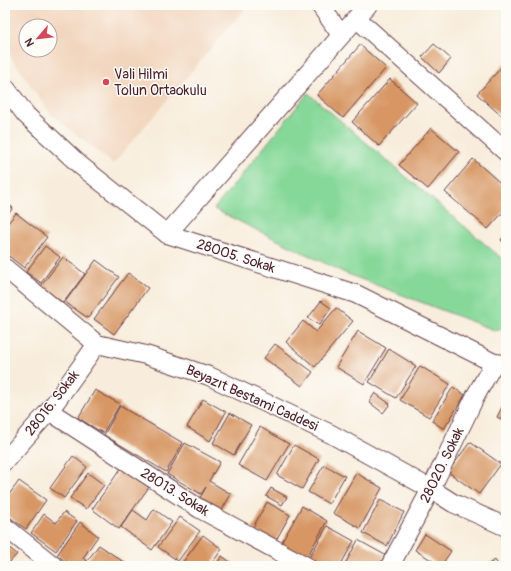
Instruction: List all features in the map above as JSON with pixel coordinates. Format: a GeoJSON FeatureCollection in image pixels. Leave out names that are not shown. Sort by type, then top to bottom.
{"type":"FeatureCollection","features":[{"type":"Feature","properties":{"kind":"street"},"geometry":{"type":"LineString","coordinates":[[320,5],[341,35]]}},
{"type":"Feature","properties":{"kind":"street"},"geometry":{"type":"LineString","coordinates":[[167,234],[362,11],[506,152]]}},
{"type":"Feature","properties":{"kind":"street","name":"28005. Sokak"},"geometry":{"type":"LineString","coordinates":[[5,88],[26,115],[81,166],[167,234],[356,294],[500,363]]}},
{"type":"Feature","properties":{"kind":"street","name":"Beyazıt Bestami Caddesi"},"geometry":{"type":"LineString","coordinates":[[5,268],[97,344],[146,355],[209,376],[331,434],[431,489],[453,504],[506,528]]}},
{"type":"Feature","properties":{"kind":"street","name":"28016. Sokak"},"geometry":{"type":"LineString","coordinates":[[5,461],[49,411],[97,344]]}},
{"type":"Feature","properties":{"kind":"street","name":"28020. Sokak"},"geometry":{"type":"LineString","coordinates":[[390,566],[431,489],[476,395],[500,363]]}},
{"type":"Feature","properties":{"kind":"street","name":"28013. Sokak"},"geometry":{"type":"LineString","coordinates":[[49,411],[200,509],[306,566]]}},
{"type":"Feature","properties":{"kind":"street"},"geometry":{"type":"LineString","coordinates":[[5,527],[54,566]]}},
{"type":"Feature","properties":{"kind":"shaded area","name":"Vali Hilmi Tolun Ortaokulu"},"geometry":{"type":"Polygon","coordinates":[[[5,5],[248,5],[113,164],[51,114],[5,49],[5,5]]]}},
{"type":"Feature","properties":{"kind":"green space"},"geometry":{"type":"Polygon","coordinates":[[[308,93],[506,262],[506,328],[494,330],[345,273],[214,209],[308,93]]]}},
{"type":"Feature","properties":{"kind":"building"},"geometry":{"type":"Polygon","coordinates":[[[434,44],[451,59],[439,73],[422,57],[434,44]]]}},
{"type":"Feature","properties":{"kind":"building"},"geometry":{"type":"Polygon","coordinates":[[[360,45],[386,68],[343,118],[317,95],[360,45]]]}},
{"type":"Feature","properties":{"kind":"building"},"geometry":{"type":"Polygon","coordinates":[[[506,62],[506,120],[477,94],[506,62]]]}},
{"type":"Feature","properties":{"kind":"building"},"geometry":{"type":"Polygon","coordinates":[[[390,79],[417,103],[379,146],[352,122],[390,79]]]}},
{"type":"Feature","properties":{"kind":"building"},"geometry":{"type":"Polygon","coordinates":[[[431,128],[459,152],[428,189],[399,165],[431,128]]]}},
{"type":"Feature","properties":{"kind":"building"},"geometry":{"type":"Polygon","coordinates":[[[473,159],[506,188],[506,209],[488,229],[445,192],[473,159]]]}},
{"type":"Feature","properties":{"kind":"building"},"geometry":{"type":"Polygon","coordinates":[[[5,202],[13,208],[5,218],[5,202]]]}},
{"type":"Feature","properties":{"kind":"building"},"geometry":{"type":"Polygon","coordinates":[[[16,213],[47,237],[24,268],[5,253],[5,227],[16,213]]]}},
{"type":"Feature","properties":{"kind":"building"},"geometry":{"type":"Polygon","coordinates":[[[506,234],[506,245],[501,240],[506,234]]]}},
{"type":"Feature","properties":{"kind":"building"},"geometry":{"type":"Polygon","coordinates":[[[45,246],[60,257],[41,283],[26,272],[45,246]]]}},
{"type":"Feature","properties":{"kind":"building"},"geometry":{"type":"Polygon","coordinates":[[[63,257],[85,274],[63,303],[41,286],[63,257]]]}},
{"type":"Feature","properties":{"kind":"building"},"geometry":{"type":"Polygon","coordinates":[[[96,260],[119,277],[88,318],[65,302],[96,260]]]}},
{"type":"Feature","properties":{"kind":"building"},"geometry":{"type":"Polygon","coordinates":[[[128,273],[148,288],[114,334],[94,319],[128,273]]]}},
{"type":"Feature","properties":{"kind":"building"},"geometry":{"type":"Polygon","coordinates":[[[321,301],[331,308],[319,325],[308,318],[321,301]]]}},
{"type":"Feature","properties":{"kind":"building"},"geometry":{"type":"Polygon","coordinates":[[[336,308],[353,321],[315,367],[286,342],[303,321],[316,332],[336,308]]]}},
{"type":"Feature","properties":{"kind":"building"},"geometry":{"type":"Polygon","coordinates":[[[358,331],[386,348],[364,384],[336,367],[358,331]]]}},
{"type":"Feature","properties":{"kind":"building"},"geometry":{"type":"Polygon","coordinates":[[[275,344],[313,372],[302,386],[264,358],[275,344]]]}},
{"type":"Feature","properties":{"kind":"building"},"geometry":{"type":"Polygon","coordinates":[[[389,349],[416,366],[396,398],[369,382],[389,349]]]}},
{"type":"Feature","properties":{"kind":"building"},"geometry":{"type":"Polygon","coordinates":[[[420,366],[450,384],[429,417],[400,400],[420,366]]]}},
{"type":"Feature","properties":{"kind":"building"},"geometry":{"type":"Polygon","coordinates":[[[453,387],[465,395],[444,429],[432,421],[453,387]]]}},
{"type":"Feature","properties":{"kind":"building"},"geometry":{"type":"Polygon","coordinates":[[[95,390],[120,404],[103,433],[78,418],[95,390]]]}},
{"type":"Feature","properties":{"kind":"building"},"geometry":{"type":"Polygon","coordinates":[[[375,393],[390,404],[383,413],[369,402],[375,393]]]}},
{"type":"Feature","properties":{"kind":"building"},"geometry":{"type":"Polygon","coordinates":[[[203,399],[226,412],[210,441],[187,427],[203,399]]]}},
{"type":"Feature","properties":{"kind":"building"},"geometry":{"type":"Polygon","coordinates":[[[503,405],[506,406],[506,422],[497,417],[503,405]]]}},
{"type":"Feature","properties":{"kind":"building"},"geometry":{"type":"Polygon","coordinates":[[[120,406],[183,443],[166,472],[104,435],[120,406]]]}},
{"type":"Feature","properties":{"kind":"building"},"geometry":{"type":"Polygon","coordinates":[[[230,413],[251,425],[234,455],[213,443],[230,413]]]}},
{"type":"Feature","properties":{"kind":"building"},"geometry":{"type":"Polygon","coordinates":[[[260,427],[289,444],[267,481],[238,465],[260,427]]]}},
{"type":"Feature","properties":{"kind":"building"},"geometry":{"type":"Polygon","coordinates":[[[470,442],[501,464],[479,494],[448,472],[470,442]]]}},
{"type":"Feature","properties":{"kind":"building"},"geometry":{"type":"Polygon","coordinates":[[[185,443],[220,462],[209,481],[231,494],[222,510],[200,498],[206,487],[201,494],[167,474],[185,443]]]}},
{"type":"Feature","properties":{"kind":"building"},"geometry":{"type":"Polygon","coordinates":[[[294,445],[319,459],[302,489],[277,475],[294,445]]]}},
{"type":"Feature","properties":{"kind":"building"},"geometry":{"type":"Polygon","coordinates":[[[73,456],[87,467],[64,498],[50,488],[73,456]]]}},
{"type":"Feature","properties":{"kind":"building"},"geometry":{"type":"Polygon","coordinates":[[[324,465],[345,476],[329,504],[308,492],[324,465]]]}},
{"type":"Feature","properties":{"kind":"building"},"geometry":{"type":"Polygon","coordinates":[[[122,467],[149,487],[119,529],[92,509],[122,467]]]}},
{"type":"Feature","properties":{"kind":"building"},"geometry":{"type":"Polygon","coordinates":[[[88,473],[104,485],[86,509],[70,498],[88,473]]]}},
{"type":"Feature","properties":{"kind":"building"},"geometry":{"type":"Polygon","coordinates":[[[356,473],[382,488],[360,528],[333,513],[356,473]]]}},
{"type":"Feature","properties":{"kind":"building"},"geometry":{"type":"Polygon","coordinates":[[[19,481],[46,500],[26,529],[5,514],[5,500],[19,481]]]}},
{"type":"Feature","properties":{"kind":"building"},"geometry":{"type":"Polygon","coordinates":[[[271,488],[287,497],[282,505],[266,496],[271,488]]]}},
{"type":"Feature","properties":{"kind":"building"},"geometry":{"type":"Polygon","coordinates":[[[380,500],[404,512],[387,546],[363,533],[380,500]]]}},
{"type":"Feature","properties":{"kind":"building"},"geometry":{"type":"Polygon","coordinates":[[[267,502],[290,515],[275,542],[252,529],[267,502]]]}},
{"type":"Feature","properties":{"kind":"building"},"geometry":{"type":"Polygon","coordinates":[[[302,506],[327,521],[305,561],[279,547],[302,506]]]}},
{"type":"Feature","properties":{"kind":"building"},"geometry":{"type":"Polygon","coordinates":[[[154,509],[172,522],[152,550],[121,527],[133,510],[147,520],[154,509]]]}},
{"type":"Feature","properties":{"kind":"building"},"geometry":{"type":"Polygon","coordinates":[[[64,512],[77,521],[56,551],[31,533],[44,514],[56,523],[64,512]]]}},
{"type":"Feature","properties":{"kind":"building"},"geometry":{"type":"Polygon","coordinates":[[[180,517],[200,531],[178,561],[158,547],[180,517]]]}},
{"type":"Feature","properties":{"kind":"building"},"geometry":{"type":"Polygon","coordinates":[[[80,522],[98,536],[83,558],[87,561],[99,545],[125,563],[123,566],[72,566],[57,555],[80,522]]]}},
{"type":"Feature","properties":{"kind":"building"},"geometry":{"type":"Polygon","coordinates":[[[327,526],[354,541],[340,566],[322,566],[309,558],[327,526]]]}},
{"type":"Feature","properties":{"kind":"building"},"geometry":{"type":"Polygon","coordinates":[[[425,534],[451,551],[441,566],[415,550],[425,534]]]}},
{"type":"Feature","properties":{"kind":"building"},"geometry":{"type":"Polygon","coordinates":[[[203,535],[222,549],[210,566],[180,566],[203,535]]]}},
{"type":"Feature","properties":{"kind":"building"},"geometry":{"type":"Polygon","coordinates":[[[358,540],[385,555],[379,566],[344,566],[358,540]]]}},
{"type":"Feature","properties":{"kind":"building"},"geometry":{"type":"Polygon","coordinates":[[[7,546],[17,554],[9,563],[13,566],[5,566],[5,549],[7,546]]]}},
{"type":"Feature","properties":{"kind":"building"},"geometry":{"type":"Polygon","coordinates":[[[222,556],[236,566],[215,566],[222,556]]]}},
{"type":"Feature","properties":{"kind":"building"},"geometry":{"type":"Polygon","coordinates":[[[495,560],[499,566],[486,566],[495,560]]]}},
{"type":"Feature","properties":{"kind":"place","name":"Vali Hilmi Tolun Ortaokulu"},"geometry":{"type":"Point","coordinates":[106,82]}}]}
